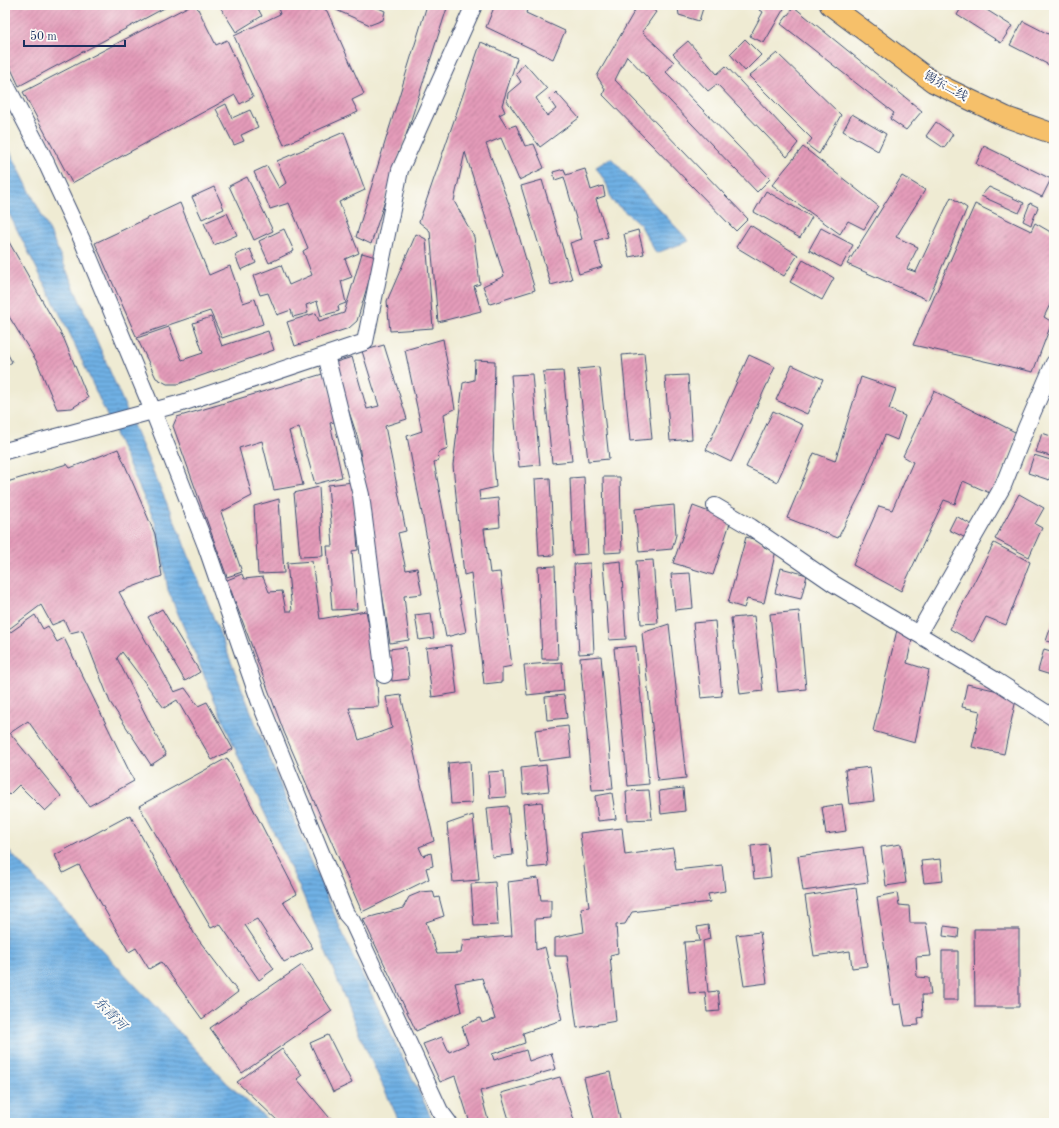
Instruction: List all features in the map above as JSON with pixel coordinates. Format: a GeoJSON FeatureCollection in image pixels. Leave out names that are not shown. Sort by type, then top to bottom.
{"type":"FeatureCollection","features":[{"type":"Feature","properties":{"kind":"main road","name":"锡东二线"},"geometry":{"type":"LineString","coordinates":[[830,5],[933,82],[1006,117],[1054,134]]}},
{"type":"Feature","properties":{"kind":"street"},"geometry":{"type":"LineString","coordinates":[[5,451],[182,403],[365,342],[400,170],[474,5]]}},
{"type":"Feature","properties":{"kind":"street"},"geometry":{"type":"LineString","coordinates":[[5,83],[44,156],[82,240],[153,411],[206,546],[259,700],[346,914],[352,921],[440,1111],[449,1123]]}},
{"type":"Feature","properties":{"kind":"street"},"geometry":{"type":"LineString","coordinates":[[326,355],[361,495],[384,675]]}},
{"type":"Feature","properties":{"kind":"street"},"geometry":{"type":"LineString","coordinates":[[918,634],[1004,486],[1026,428],[1054,363]]}},
{"type":"Feature","properties":{"kind":"street"},"geometry":{"type":"LineString","coordinates":[[715,506],[751,526],[834,584],[995,680],[1054,718]]}},
{"type":"Feature","properties":{"kind":"water"},"geometry":{"type":"Polygon","coordinates":[[[5,141],[50,232],[180,534],[303,842],[350,950],[434,1123],[400,1123],[360,1036],[303,895],[239,758],[168,590],[155,522],[70,334],[5,206],[5,141]]]}},
{"type":"Feature","properties":{"kind":"water"},"geometry":{"type":"Polygon","coordinates":[[[611,158],[689,241],[656,253],[640,224],[612,201],[607,185],[596,167],[611,158]]]}},
{"type":"Feature","properties":{"kind":"water","name":"东青河"},"geometry":{"type":"Polygon","coordinates":[[[5,847],[227,1083],[271,1123],[5,1123],[5,847]]]}},
{"type":"Feature","properties":{"kind":"building"},"geometry":{"type":"Polygon","coordinates":[[[5,5],[170,5],[19,86],[5,56],[5,5]]]}},
{"type":"Feature","properties":{"kind":"building"},"geometry":{"type":"Polygon","coordinates":[[[191,5],[196,5],[216,45],[227,40],[253,97],[240,104],[235,95],[72,183],[23,92],[191,5]]]}},
{"type":"Feature","properties":{"kind":"building"},"geometry":{"type":"Polygon","coordinates":[[[219,5],[256,5],[262,16],[236,32],[219,5]]]}},
{"type":"Feature","properties":{"kind":"building"},"geometry":{"type":"Polygon","coordinates":[[[283,5],[310,5],[314,11],[321,7],[327,11],[364,94],[352,100],[358,112],[284,145],[234,36],[280,14],[278,8],[283,5]]]}},
{"type":"Feature","properties":{"kind":"building"},"geometry":{"type":"Polygon","coordinates":[[[325,5],[372,5],[385,11],[383,20],[370,25],[325,5]]]}},
{"type":"Feature","properties":{"kind":"building"},"geometry":{"type":"Polygon","coordinates":[[[427,5],[448,5],[371,244],[356,237],[427,5]]]}},
{"type":"Feature","properties":{"kind":"building"},"geometry":{"type":"Polygon","coordinates":[[[495,5],[529,5],[526,13],[565,31],[553,59],[486,27],[495,5]]]}},
{"type":"Feature","properties":{"kind":"building"},"geometry":{"type":"Polygon","coordinates":[[[638,5],[646,5],[656,12],[642,32],[674,62],[666,72],[770,179],[757,192],[627,56],[615,80],[748,219],[736,231],[603,95],[605,89],[597,76],[638,5]]]}},
{"type":"Feature","properties":{"kind":"building"},"geometry":{"type":"Polygon","coordinates":[[[673,5],[704,5],[699,21],[679,15],[678,8],[673,5]]]}},
{"type":"Feature","properties":{"kind":"building"},"geometry":{"type":"Polygon","coordinates":[[[753,5],[786,5],[764,43],[750,36],[763,12],[753,5]]]}},
{"type":"Feature","properties":{"kind":"building"},"geometry":{"type":"Polygon","coordinates":[[[963,5],[979,5],[1012,26],[1001,43],[957,15],[963,5]]]}},
{"type":"Feature","properties":{"kind":"building"},"geometry":{"type":"Polygon","coordinates":[[[794,7],[922,111],[906,130],[890,119],[894,113],[781,24],[794,7]]]}},
{"type":"Feature","properties":{"kind":"building"},"geometry":{"type":"Polygon","coordinates":[[[1023,21],[1054,37],[1053,67],[1010,45],[1023,21]]]}},
{"type":"Feature","properties":{"kind":"building"},"geometry":{"type":"Polygon","coordinates":[[[745,39],[761,55],[745,71],[730,54],[745,39]]]}},
{"type":"Feature","properties":{"kind":"building"},"geometry":{"type":"Polygon","coordinates":[[[688,41],[717,74],[726,66],[798,143],[787,157],[717,84],[708,91],[673,54],[688,41]]]}},
{"type":"Feature","properties":{"kind":"building"},"geometry":{"type":"Polygon","coordinates":[[[481,42],[517,58],[502,105],[505,112],[499,115],[507,128],[516,125],[525,146],[534,144],[544,168],[519,180],[501,138],[486,144],[511,209],[535,290],[490,304],[483,286],[504,276],[465,152],[454,201],[474,237],[480,284],[474,286],[481,311],[438,322],[430,231],[419,222],[481,42]]]}},
{"type":"Feature","properties":{"kind":"building"},"geometry":{"type":"Polygon","coordinates":[[[777,53],[841,115],[819,154],[807,145],[812,139],[749,76],[777,53]]]}},
{"type":"Feature","properties":{"kind":"building"},"geometry":{"type":"Polygon","coordinates":[[[524,63],[547,89],[536,98],[547,116],[556,109],[549,99],[556,92],[579,118],[540,147],[507,101],[508,93],[521,82],[516,74],[524,63]]]}},
{"type":"Feature","properties":{"kind":"building"},"geometry":{"type":"Polygon","coordinates":[[[226,104],[232,118],[250,110],[258,127],[241,135],[244,141],[234,145],[216,109],[226,104]]]}},
{"type":"Feature","properties":{"kind":"building"},"geometry":{"type":"Polygon","coordinates":[[[852,114],[886,134],[878,151],[843,131],[852,114]]]}},
{"type":"Feature","properties":{"kind":"building"},"geometry":{"type":"Polygon","coordinates":[[[936,122],[953,134],[944,148],[926,136],[936,122]]]}},
{"type":"Feature","properties":{"kind":"building"},"geometry":{"type":"Polygon","coordinates":[[[344,132],[365,190],[339,202],[359,253],[345,259],[352,277],[341,281],[346,303],[338,306],[339,311],[321,316],[317,301],[306,305],[308,313],[293,317],[291,310],[277,315],[268,293],[260,295],[253,276],[281,265],[289,285],[312,275],[303,251],[308,248],[289,203],[270,209],[254,172],[267,166],[279,188],[286,183],[277,161],[344,132]]]}},
{"type":"Feature","properties":{"kind":"building"},"geometry":{"type":"Polygon","coordinates":[[[984,146],[1051,179],[1042,197],[976,164],[984,146]]]}},
{"type":"Feature","properties":{"kind":"building"},"geometry":{"type":"Polygon","coordinates":[[[803,147],[878,206],[864,229],[848,221],[840,234],[772,185],[803,147]]]}},
{"type":"Feature","properties":{"kind":"building"},"geometry":{"type":"Polygon","coordinates":[[[564,169],[566,175],[585,169],[591,190],[603,186],[605,196],[596,199],[608,237],[595,241],[602,267],[579,274],[570,243],[582,239],[564,177],[555,180],[553,172],[564,169]]]}},
{"type":"Feature","properties":{"kind":"building"},"geometry":{"type":"Polygon","coordinates":[[[902,176],[925,190],[896,237],[918,247],[907,269],[916,272],[951,197],[967,208],[928,300],[847,264],[902,176]]]}},
{"type":"Feature","properties":{"kind":"building"},"geometry":{"type":"Polygon","coordinates":[[[247,177],[273,231],[254,240],[229,186],[247,177]]]}},
{"type":"Feature","properties":{"kind":"building"},"geometry":{"type":"Polygon","coordinates":[[[542,180],[572,279],[551,285],[521,186],[542,180]]]}},
{"type":"Feature","properties":{"kind":"building"},"geometry":{"type":"Polygon","coordinates":[[[214,187],[224,209],[202,219],[192,197],[214,187]]]}},
{"type":"Feature","properties":{"kind":"building"},"geometry":{"type":"Polygon","coordinates":[[[989,187],[1024,203],[1019,213],[981,196],[989,187]]]}},
{"type":"Feature","properties":{"kind":"building"},"geometry":{"type":"Polygon","coordinates":[[[766,191],[812,217],[800,238],[754,212],[766,191]]]}},
{"type":"Feature","properties":{"kind":"building"},"geometry":{"type":"Polygon","coordinates":[[[180,203],[209,275],[230,266],[243,303],[255,299],[263,324],[222,338],[210,311],[136,336],[95,243],[180,203]]]}},
{"type":"Feature","properties":{"kind":"building"},"geometry":{"type":"Polygon","coordinates":[[[1030,203],[1038,207],[1031,225],[1023,221],[1030,203]]]}},
{"type":"Feature","properties":{"kind":"building"},"geometry":{"type":"Polygon","coordinates":[[[975,204],[1031,231],[1035,223],[1054,234],[1054,296],[1044,317],[1052,322],[1033,372],[913,345],[975,204]]]}},
{"type":"Feature","properties":{"kind":"building"},"geometry":{"type":"Polygon","coordinates":[[[227,213],[237,235],[214,245],[204,223],[227,213]]]}},
{"type":"Feature","properties":{"kind":"building"},"geometry":{"type":"Polygon","coordinates":[[[750,225],[798,255],[784,276],[736,247],[750,225]]]}},
{"type":"Feature","properties":{"kind":"building"},"geometry":{"type":"Polygon","coordinates":[[[821,228],[853,245],[841,267],[809,250],[821,228]]]}},
{"type":"Feature","properties":{"kind":"building"},"geometry":{"type":"Polygon","coordinates":[[[284,229],[294,251],[269,263],[259,241],[284,229]]]}},
{"type":"Feature","properties":{"kind":"building"},"geometry":{"type":"Polygon","coordinates":[[[638,230],[644,254],[629,257],[624,234],[638,230]]]}},
{"type":"Feature","properties":{"kind":"building"},"geometry":{"type":"Polygon","coordinates":[[[416,234],[426,239],[433,328],[390,331],[387,301],[416,234]]]}},
{"type":"Feature","properties":{"kind":"building"},"geometry":{"type":"Polygon","coordinates":[[[5,235],[64,339],[88,398],[72,408],[57,409],[37,362],[5,310],[5,235]]]}},
{"type":"Feature","properties":{"kind":"building"},"geometry":{"type":"Polygon","coordinates":[[[250,249],[256,263],[241,270],[235,255],[250,249]]]}},
{"type":"Feature","properties":{"kind":"building"},"geometry":{"type":"Polygon","coordinates":[[[362,253],[376,257],[357,321],[349,328],[295,346],[287,322],[316,313],[319,321],[344,313],[362,253]]]}},
{"type":"Feature","properties":{"kind":"building"},"geometry":{"type":"Polygon","coordinates":[[[803,260],[834,278],[822,300],[790,282],[803,260]]]}},
{"type":"Feature","properties":{"kind":"building"},"geometry":{"type":"Polygon","coordinates":[[[211,317],[222,346],[268,331],[274,350],[178,384],[167,384],[156,378],[137,338],[169,327],[182,360],[203,353],[193,323],[211,317]]]}},
{"type":"Feature","properties":{"kind":"building"},"geometry":{"type":"Polygon","coordinates":[[[443,339],[455,409],[444,414],[448,449],[438,453],[439,460],[434,462],[466,632],[446,637],[407,436],[422,431],[405,350],[443,339]]]}},
{"type":"Feature","properties":{"kind":"building"},"geometry":{"type":"Polygon","coordinates":[[[384,345],[407,419],[385,426],[406,531],[398,533],[406,570],[417,568],[422,594],[404,596],[409,640],[390,643],[358,439],[333,363],[352,357],[367,409],[379,406],[362,351],[384,345]]]}},
{"type":"Feature","properties":{"kind":"building"},"geometry":{"type":"Polygon","coordinates":[[[5,349],[12,362],[5,367],[5,349]]]}},
{"type":"Feature","properties":{"kind":"building"},"geometry":{"type":"Polygon","coordinates":[[[644,353],[652,439],[630,441],[622,355],[644,353]]]}},
{"type":"Feature","properties":{"kind":"building"},"geometry":{"type":"Polygon","coordinates":[[[749,355],[775,367],[731,462],[706,450],[749,355]]]}},
{"type":"Feature","properties":{"kind":"building"},"geometry":{"type":"Polygon","coordinates":[[[475,360],[495,361],[493,451],[496,487],[479,491],[480,500],[498,498],[500,527],[484,529],[490,573],[500,572],[512,666],[502,668],[502,682],[484,684],[471,573],[464,575],[453,465],[463,383],[474,380],[475,360]]]}},
{"type":"Feature","properties":{"kind":"building"},"geometry":{"type":"Polygon","coordinates":[[[792,365],[823,379],[807,414],[776,400],[792,365]]]}},
{"type":"Feature","properties":{"kind":"building"},"geometry":{"type":"Polygon","coordinates":[[[599,367],[609,459],[588,461],[578,369],[599,367]]]}},
{"type":"Feature","properties":{"kind":"building"},"geometry":{"type":"Polygon","coordinates":[[[563,371],[572,461],[552,463],[543,372],[563,371]]]}},
{"type":"Feature","properties":{"kind":"building"},"geometry":{"type":"Polygon","coordinates":[[[326,373],[338,421],[330,423],[342,477],[315,484],[299,427],[289,431],[303,485],[274,490],[262,441],[239,448],[252,496],[221,512],[242,572],[227,577],[173,426],[177,417],[326,373]]]}},
{"type":"Feature","properties":{"kind":"building"},"geometry":{"type":"Polygon","coordinates":[[[532,374],[540,465],[519,467],[511,375],[532,374]]]}},
{"type":"Feature","properties":{"kind":"building"},"geometry":{"type":"Polygon","coordinates":[[[688,375],[692,439],[670,441],[665,376],[688,375]]]}},
{"type":"Feature","properties":{"kind":"building"},"geometry":{"type":"Polygon","coordinates":[[[861,377],[896,389],[889,409],[905,416],[897,440],[885,435],[861,493],[838,538],[787,518],[814,453],[835,461],[861,377]]]}},
{"type":"Feature","properties":{"kind":"building"},"geometry":{"type":"Polygon","coordinates":[[[934,391],[1017,433],[992,494],[963,481],[955,504],[944,500],[901,591],[853,565],[879,506],[892,510],[913,462],[903,456],[934,391]]]}},
{"type":"Feature","properties":{"kind":"building"},"geometry":{"type":"Polygon","coordinates":[[[773,411],[803,425],[777,482],[746,467],[773,411]]]}},
{"type":"Feature","properties":{"kind":"building"},"geometry":{"type":"Polygon","coordinates":[[[1042,433],[1054,437],[1054,457],[1036,452],[1042,433]]]}},
{"type":"Feature","properties":{"kind":"building"},"geometry":{"type":"Polygon","coordinates":[[[118,449],[155,534],[162,576],[119,592],[174,692],[185,688],[198,706],[207,702],[233,749],[212,760],[177,700],[164,708],[122,652],[117,658],[166,755],[151,765],[110,702],[82,630],[70,633],[64,620],[52,625],[41,605],[5,632],[5,494],[9,492],[7,482],[67,464],[70,468],[118,449]]]}},
{"type":"Feature","properties":{"kind":"building"},"geometry":{"type":"Polygon","coordinates":[[[1034,455],[1054,461],[1054,466],[1049,480],[1028,473],[1034,455]]]}},
{"type":"Feature","properties":{"kind":"building"},"geometry":{"type":"Polygon","coordinates":[[[584,477],[588,554],[573,555],[570,478],[584,477]]]}},
{"type":"Feature","properties":{"kind":"building"},"geometry":{"type":"Polygon","coordinates":[[[603,477],[620,477],[622,552],[605,553],[603,477]]]}},
{"type":"Feature","properties":{"kind":"building"},"geometry":{"type":"Polygon","coordinates":[[[550,478],[554,555],[539,556],[535,479],[550,478]]]}},
{"type":"Feature","properties":{"kind":"building"},"geometry":{"type":"Polygon","coordinates":[[[353,482],[358,550],[352,551],[357,609],[332,610],[327,546],[333,546],[328,485],[353,482]]]}},
{"type":"Feature","properties":{"kind":"building"},"geometry":{"type":"Polygon","coordinates":[[[319,487],[323,556],[300,557],[294,493],[319,487]]]}},
{"type":"Feature","properties":{"kind":"building"},"geometry":{"type":"Polygon","coordinates":[[[1019,494],[1044,508],[1035,524],[1042,528],[1029,557],[995,539],[1019,494]]]}},
{"type":"Feature","properties":{"kind":"building"},"geometry":{"type":"Polygon","coordinates":[[[279,499],[284,573],[258,574],[254,506],[279,499]]]}},
{"type":"Feature","properties":{"kind":"building"},"geometry":{"type":"Polygon","coordinates":[[[674,505],[676,535],[672,549],[639,552],[635,509],[674,505]]]}},
{"type":"Feature","properties":{"kind":"building"},"geometry":{"type":"Polygon","coordinates":[[[693,506],[731,520],[713,575],[673,563],[693,506]]]}},
{"type":"Feature","properties":{"kind":"building"},"geometry":{"type":"Polygon","coordinates":[[[956,516],[972,525],[966,538],[949,530],[956,516]]]}},
{"type":"Feature","properties":{"kind":"building"},"geometry":{"type":"Polygon","coordinates":[[[746,537],[764,542],[764,547],[776,550],[764,603],[747,599],[744,608],[728,603],[746,537]]]}},
{"type":"Feature","properties":{"kind":"building"},"geometry":{"type":"Polygon","coordinates":[[[994,543],[1030,562],[1006,625],[986,617],[973,642],[950,629],[994,543]]]}},
{"type":"Feature","properties":{"kind":"building"},"geometry":{"type":"Polygon","coordinates":[[[653,560],[658,623],[641,624],[636,561],[653,560]]]}},
{"type":"Feature","properties":{"kind":"building"},"geometry":{"type":"Polygon","coordinates":[[[312,561],[320,619],[366,611],[374,650],[379,707],[349,708],[359,740],[392,728],[386,697],[401,695],[434,841],[419,847],[423,856],[431,853],[433,866],[426,868],[429,879],[362,912],[284,732],[227,580],[242,574],[244,579],[263,577],[269,592],[282,591],[286,611],[292,611],[287,563],[312,561]]]}},
{"type":"Feature","properties":{"kind":"building"},"geometry":{"type":"Polygon","coordinates":[[[621,561],[626,639],[609,640],[603,563],[621,561]]]}},
{"type":"Feature","properties":{"kind":"building"},"geometry":{"type":"Polygon","coordinates":[[[590,563],[594,653],[579,654],[574,564],[590,563]]]}},
{"type":"Feature","properties":{"kind":"building"},"geometry":{"type":"Polygon","coordinates":[[[555,566],[558,659],[542,659],[538,567],[555,566]]]}},
{"type":"Feature","properties":{"kind":"building"},"geometry":{"type":"Polygon","coordinates":[[[781,568],[807,575],[801,599],[775,593],[781,568]]]}},
{"type":"Feature","properties":{"kind":"building"},"geometry":{"type":"Polygon","coordinates":[[[690,573],[693,608],[675,610],[671,574],[690,573]]]}},
{"type":"Feature","properties":{"kind":"building"},"geometry":{"type":"Polygon","coordinates":[[[162,609],[200,672],[185,681],[148,617],[162,609]]]}},
{"type":"Feature","properties":{"kind":"building"},"geometry":{"type":"Polygon","coordinates":[[[799,611],[806,689],[778,692],[770,614],[799,611]]]}},
{"type":"Feature","properties":{"kind":"building"},"geometry":{"type":"Polygon","coordinates":[[[431,613],[434,638],[419,640],[415,615],[431,613]]]}},
{"type":"Feature","properties":{"kind":"building"},"geometry":{"type":"Polygon","coordinates":[[[35,615],[43,629],[48,626],[57,642],[64,638],[134,781],[89,806],[28,721],[10,733],[61,796],[45,811],[19,785],[9,795],[5,791],[5,636],[35,615]]]}},
{"type":"Feature","properties":{"kind":"building"},"geometry":{"type":"Polygon","coordinates":[[[754,616],[763,691],[740,694],[731,618],[754,616]]]}},
{"type":"Feature","properties":{"kind":"building"},"geometry":{"type":"Polygon","coordinates":[[[1054,618],[1054,643],[1046,641],[1054,618]]]}},
{"type":"Feature","properties":{"kind":"building"},"geometry":{"type":"Polygon","coordinates":[[[715,621],[722,696],[701,698],[693,623],[715,621]]]}},
{"type":"Feature","properties":{"kind":"building"},"geometry":{"type":"Polygon","coordinates":[[[669,624],[686,778],[658,781],[642,633],[669,624]]]}},
{"type":"Feature","properties":{"kind":"building"},"geometry":{"type":"Polygon","coordinates":[[[897,630],[913,635],[907,663],[929,670],[915,743],[873,731],[897,630]]]}},
{"type":"Feature","properties":{"kind":"building"},"geometry":{"type":"Polygon","coordinates":[[[451,645],[457,693],[432,697],[426,648],[451,645]]]}},
{"type":"Feature","properties":{"kind":"building"},"geometry":{"type":"Polygon","coordinates":[[[636,646],[649,784],[628,786],[614,648],[636,646]]]}},
{"type":"Feature","properties":{"kind":"building"},"geometry":{"type":"Polygon","coordinates":[[[406,647],[409,679],[392,681],[389,649],[406,647]]]}},
{"type":"Feature","properties":{"kind":"building"},"geometry":{"type":"Polygon","coordinates":[[[1044,649],[1054,652],[1054,676],[1038,671],[1044,649]]]}},
{"type":"Feature","properties":{"kind":"building"},"geometry":{"type":"Polygon","coordinates":[[[601,656],[613,789],[592,790],[580,658],[601,656]]]}},
{"type":"Feature","properties":{"kind":"building"},"geometry":{"type":"Polygon","coordinates":[[[562,662],[564,691],[527,695],[524,665],[562,662]]]}},
{"type":"Feature","properties":{"kind":"building"},"geometry":{"type":"Polygon","coordinates":[[[967,684],[1017,695],[1004,754],[972,747],[980,711],[962,707],[967,684]]]}},
{"type":"Feature","properties":{"kind":"building"},"geometry":{"type":"Polygon","coordinates":[[[564,695],[567,718],[547,720],[545,697],[564,695]]]}},
{"type":"Feature","properties":{"kind":"building"},"geometry":{"type":"Polygon","coordinates":[[[568,726],[571,757],[539,761],[535,730],[568,726]]]}},
{"type":"Feature","properties":{"kind":"building"},"geometry":{"type":"Polygon","coordinates":[[[227,758],[297,894],[283,902],[313,948],[284,962],[257,919],[245,925],[274,969],[259,980],[220,924],[211,928],[139,806],[227,758]]]}},
{"type":"Feature","properties":{"kind":"building"},"geometry":{"type":"Polygon","coordinates":[[[470,761],[472,803],[451,804],[448,763],[470,761]]]}},
{"type":"Feature","properties":{"kind":"building"},"geometry":{"type":"Polygon","coordinates":[[[546,765],[549,791],[523,794],[521,768],[546,765]]]}},
{"type":"Feature","properties":{"kind":"building"},"geometry":{"type":"Polygon","coordinates":[[[870,767],[874,801],[849,804],[845,770],[870,767]]]}},
{"type":"Feature","properties":{"kind":"building"},"geometry":{"type":"Polygon","coordinates":[[[504,771],[506,797],[490,798],[488,772],[504,771]]]}},
{"type":"Feature","properties":{"kind":"building"},"geometry":{"type":"Polygon","coordinates":[[[683,788],[685,811],[661,814],[659,791],[683,788]]]}},
{"type":"Feature","properties":{"kind":"building"},"geometry":{"type":"Polygon","coordinates":[[[649,790],[652,819],[628,820],[626,791],[649,790]]]}},
{"type":"Feature","properties":{"kind":"building"},"geometry":{"type":"Polygon","coordinates":[[[612,793],[616,819],[598,821],[595,796],[612,793]]]}},
{"type":"Feature","properties":{"kind":"building"},"geometry":{"type":"Polygon","coordinates":[[[542,802],[548,866],[528,868],[523,804],[542,802]]]}},
{"type":"Feature","properties":{"kind":"building"},"geometry":{"type":"Polygon","coordinates":[[[842,804],[846,831],[826,834],[822,807],[842,804]]]}},
{"type":"Feature","properties":{"kind":"building"},"geometry":{"type":"Polygon","coordinates":[[[508,806],[513,855],[492,857],[487,808],[508,806]]]}},
{"type":"Feature","properties":{"kind":"building"},"geometry":{"type":"Polygon","coordinates":[[[130,815],[195,935],[238,992],[202,1019],[161,962],[149,969],[136,948],[129,952],[79,865],[63,873],[55,855],[130,815]]]}},
{"type":"Feature","properties":{"kind":"building"},"geometry":{"type":"Polygon","coordinates":[[[473,815],[479,880],[453,882],[447,824],[473,815]]]}},
{"type":"Feature","properties":{"kind":"building"},"geometry":{"type":"Polygon","coordinates":[[[622,828],[625,855],[673,848],[676,870],[722,865],[725,891],[708,894],[710,902],[632,912],[625,924],[616,925],[618,953],[610,955],[616,1021],[577,1028],[567,956],[555,956],[555,938],[584,932],[581,908],[589,907],[580,833],[622,828]]]}},
{"type":"Feature","properties":{"kind":"building"},"geometry":{"type":"Polygon","coordinates":[[[768,844],[771,877],[754,879],[751,846],[768,844]]]}},
{"type":"Feature","properties":{"kind":"building"},"geometry":{"type":"Polygon","coordinates":[[[901,844],[906,883],[886,886],[881,847],[901,844]]]}},
{"type":"Feature","properties":{"kind":"building"},"geometry":{"type":"Polygon","coordinates":[[[863,847],[868,882],[803,891],[798,856],[863,847]]]}},
{"type":"Feature","properties":{"kind":"building"},"geometry":{"type":"Polygon","coordinates":[[[941,859],[943,881],[924,883],[921,861],[941,859]]]}},
{"type":"Feature","properties":{"kind":"building"},"geometry":{"type":"Polygon","coordinates":[[[538,878],[541,900],[551,900],[551,918],[535,919],[536,950],[545,947],[562,1020],[523,1033],[525,1043],[492,1054],[494,1060],[526,1050],[529,1061],[551,1053],[556,1069],[480,1091],[489,1123],[470,1123],[455,1076],[440,1082],[423,1044],[442,1037],[449,1052],[468,1044],[462,1026],[480,1018],[482,1023],[495,1019],[482,978],[455,983],[462,1011],[416,1031],[363,919],[403,908],[409,897],[421,892],[433,891],[435,898],[439,897],[444,916],[426,922],[437,954],[461,953],[463,940],[512,936],[508,882],[538,878]]]}},
{"type":"Feature","properties":{"kind":"building"},"geometry":{"type":"Polygon","coordinates":[[[495,882],[498,925],[474,926],[471,884],[495,882]]]}},
{"type":"Feature","properties":{"kind":"building"},"geometry":{"type":"Polygon","coordinates":[[[856,888],[867,966],[852,968],[850,951],[814,956],[805,896],[856,888]]]}},
{"type":"Feature","properties":{"kind":"building"},"geometry":{"type":"Polygon","coordinates":[[[897,893],[899,905],[909,906],[910,923],[926,923],[931,956],[916,957],[917,977],[929,978],[931,995],[922,995],[923,1017],[918,1018],[919,1025],[905,1026],[901,1004],[893,1005],[877,897],[897,893]]]}},
{"type":"Feature","properties":{"kind":"building"},"geometry":{"type":"Polygon","coordinates":[[[708,925],[710,939],[703,941],[708,992],[718,991],[720,1011],[707,1012],[705,992],[689,993],[684,942],[700,941],[697,927],[708,925]]]}},
{"type":"Feature","properties":{"kind":"building"},"geometry":{"type":"Polygon","coordinates":[[[944,926],[959,928],[958,938],[943,936],[944,926]]]}},
{"type":"Feature","properties":{"kind":"building"},"geometry":{"type":"Polygon","coordinates":[[[974,929],[1019,929],[1019,1007],[975,1007],[974,929]]]}},
{"type":"Feature","properties":{"kind":"building"},"geometry":{"type":"Polygon","coordinates":[[[760,932],[767,983],[744,986],[736,935],[760,932]]]}},
{"type":"Feature","properties":{"kind":"building"},"geometry":{"type":"Polygon","coordinates":[[[942,951],[958,951],[958,1000],[942,1000],[942,951]]]}},
{"type":"Feature","properties":{"kind":"building"},"geometry":{"type":"Polygon","coordinates":[[[302,965],[332,1011],[242,1073],[210,1028],[302,965]]]}},
{"type":"Feature","properties":{"kind":"building"},"geometry":{"type":"Polygon","coordinates":[[[328,1035],[352,1083],[333,1092],[310,1043],[328,1035]]]}},
{"type":"Feature","properties":{"kind":"building"},"geometry":{"type":"Polygon","coordinates":[[[282,1049],[302,1075],[297,1079],[334,1123],[280,1123],[237,1082],[282,1049]]]}},
{"type":"Feature","properties":{"kind":"building"},"geometry":{"type":"Polygon","coordinates":[[[610,1072],[621,1123],[595,1123],[584,1078],[610,1072]]]}},
{"type":"Feature","properties":{"kind":"building"},"geometry":{"type":"Polygon","coordinates":[[[560,1077],[575,1123],[510,1123],[501,1093],[560,1077]]]}}]}
